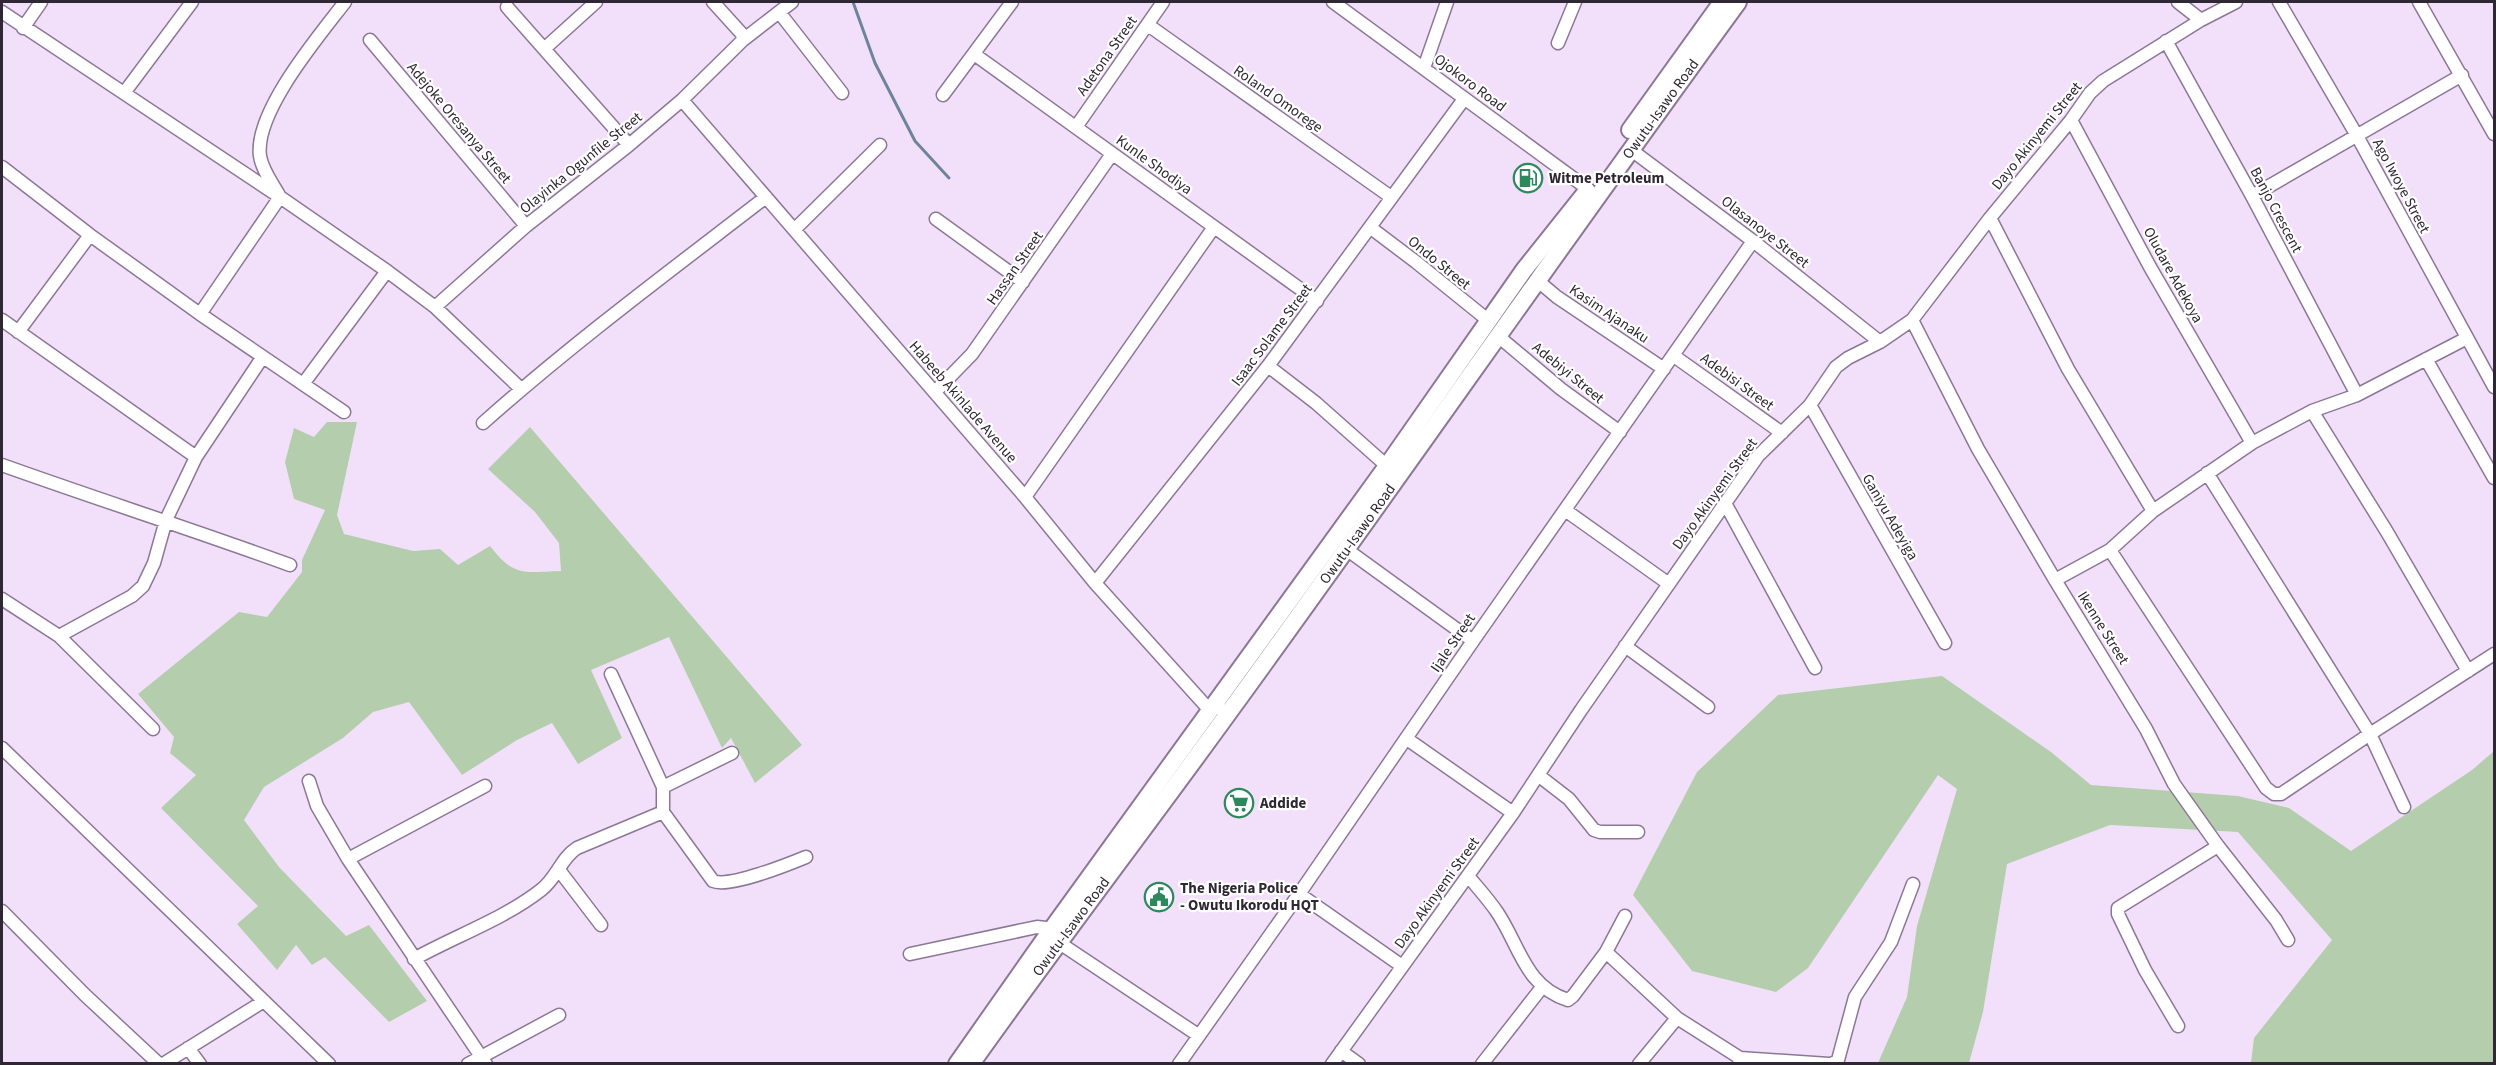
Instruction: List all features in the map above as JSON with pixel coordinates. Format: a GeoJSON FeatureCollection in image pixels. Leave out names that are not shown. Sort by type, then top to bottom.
{"type":"FeatureCollection","features":[{"type":"Feature","properties":{"kind":"street"},"geometry":{"type":"LineString","coordinates":[[23,28],[41,2]]}},
{"type":"Feature","properties":{"kind":"street"},"geometry":{"type":"LineString","coordinates":[[124,93],[192,2]]}},
{"type":"Feature","properties":{"kind":"street"},"geometry":{"type":"LineString","coordinates":[[280,197],[260,158],[260,143],[273,106],[287,78],[345,2]]}},
{"type":"Feature","properties":{"kind":"street"},"geometry":{"type":"LineString","coordinates":[[544,49],[596,2]]}},
{"type":"Feature","properties":{"kind":"street"},"geometry":{"type":"LineString","coordinates":[[712,2],[742,34],[743,40]]}},
{"type":"Feature","properties":{"kind":"street","name":"Olayinka Ogunfile Street"},"geometry":{"type":"LineString","coordinates":[[435,307],[526,226],[682,100],[743,40],[792,2]]}},
{"type":"Feature","properties":{"kind":"street"},"geometry":{"type":"LineString","coordinates":[[943,95],[1012,2]]}},
{"type":"Feature","properties":{"kind":"street","name":"Adetona Street"},"geometry":{"type":"LineString","coordinates":[[1076,127],[1163,2]]}},
{"type":"Feature","properties":{"kind":"street","name":"Ojokoro Road"},"geometry":{"type":"LineString","coordinates":[[1333,2],[1588,189]]}},
{"type":"Feature","properties":{"kind":"street"},"geometry":{"type":"LineString","coordinates":[[1424,68],[1448,2]]}},
{"type":"Feature","properties":{"kind":"street"},"geometry":{"type":"LineString","coordinates":[[1558,43],[1575,2]]}},
{"type":"Feature","properties":{"kind":"street","name":"Owutu-Isawo Road"},"geometry":{"type":"LineString","coordinates":[[971,1064],[1053,937],[1213,707],[1387,466],[1524,270],[1588,189],[1722,2]]}},
{"type":"Feature","properties":{"kind":"street","name":"Owutu-Isawo Road"},"geometry":{"type":"LineString","coordinates":[[957,1064],[1230,711],[1630,149],[1738,2]]}},
{"type":"Feature","properties":{"kind":"street"},"geometry":{"type":"LineString","coordinates":[[2178,2],[2201,20]]}},
{"type":"Feature","properties":{"kind":"street","name":"Dayo Akinyemi Street"},"geometry":{"type":"LineString","coordinates":[[1332,1064],[1513,813],[1625,646],[1758,456],[1810,405],[1836,367],[1848,358],[1880,342],[1912,320],[2090,93],[2103,81],[2166,41],[2236,2]]}},
{"type":"Feature","properties":{"kind":"street","name":"Ago Iwoye Street"},"geometry":{"type":"LineString","coordinates":[[2279,2],[2356,135],[2494,387]]}},
{"type":"Feature","properties":{"kind":"street"},"geometry":{"type":"LineString","coordinates":[[2419,2],[2491,119],[2494,134]]}},
{"type":"Feature","properties":{"kind":"street"},"geometry":{"type":"LineString","coordinates":[[507,7],[629,145]]}},
{"type":"Feature","properties":{"kind":"street"},"geometry":{"type":"LineString","coordinates":[[2,12],[387,271],[435,307],[521,389]]}},
{"type":"Feature","properties":{"kind":"street"},"geometry":{"type":"LineString","coordinates":[[779,12],[842,93]]}},
{"type":"Feature","properties":{"kind":"street","name":"Roland Omorege"},"geometry":{"type":"LineString","coordinates":[[1148,25],[1391,197]]}},
{"type":"Feature","properties":{"kind":"street","name":"Adejoke Oresanya Street"},"geometry":{"type":"LineString","coordinates":[[370,40],[526,226]]}},
{"type":"Feature","properties":{"kind":"street","name":"Banjo Crescent"},"geometry":{"type":"LineString","coordinates":[[2166,41],[2252,196],[2357,395]]}},
{"type":"Feature","properties":{"kind":"street","name":"Kunle Shodiya"},"geometry":{"type":"LineString","coordinates":[[974,54],[1317,301]]}},
{"type":"Feature","properties":{"kind":"street"},"geometry":{"type":"LineString","coordinates":[[2252,196],[2462,75]]}},
{"type":"Feature","properties":{"kind":"street","name":"Isaac Solame Street"},"geometry":{"type":"LineString","coordinates":[[1095,583],[1268,366],[1464,99]]}},
{"type":"Feature","properties":{"kind":"street","name":"Habeeb Akinlade Avenue"},"geometry":{"type":"LineString","coordinates":[[682,100],[1025,497],[1095,583],[1205,705],[1230,711]]}},
{"type":"Feature","properties":{"kind":"street","name":"Oludare Adekoya"},"geometry":{"type":"LineString","coordinates":[[2071,120],[2150,267],[2252,443]]}},
{"type":"Feature","properties":{"kind":"street"},"geometry":{"type":"LineString","coordinates":[[795,229],[880,145]]}},
{"type":"Feature","properties":{"kind":"street","name":"Olasanoye Street"},"geometry":{"type":"LineString","coordinates":[[1630,149],[1753,241],[1880,342]]}},
{"type":"Feature","properties":{"kind":"street","name":"Hassan Street"},"geometry":{"type":"LineString","coordinates":[[935,393],[972,354],[1112,154]]}},
{"type":"Feature","properties":{"kind":"street"},"geometry":{"type":"LineString","coordinates":[[2,167],[90,235],[200,314],[344,412]]}},
{"type":"Feature","properties":{"kind":"street"},"geometry":{"type":"LineString","coordinates":[[200,314],[280,197]]}},
{"type":"Feature","properties":{"kind":"street"},"geometry":{"type":"LineString","coordinates":[[483,423],[521,389],[766,197]]}},
{"type":"Feature","properties":{"kind":"street"},"geometry":{"type":"LineString","coordinates":[[1990,218],[2068,369],[2153,511]]}},
{"type":"Feature","properties":{"kind":"street"},"geometry":{"type":"LineString","coordinates":[[936,219],[1023,282]]}},
{"type":"Feature","properties":{"kind":"street"},"geometry":{"type":"LineString","coordinates":[[1025,497],[1214,227]]}},
{"type":"Feature","properties":{"kind":"street","name":"Ondo Street"},"geometry":{"type":"LineString","coordinates":[[1371,228],[1416,261],[1489,321]]}},
{"type":"Feature","properties":{"kind":"street"},"geometry":{"type":"LineString","coordinates":[[18,332],[90,235]]}},
{"type":"Feature","properties":{"kind":"street","name":"Ijale Street"},"geometry":{"type":"LineString","coordinates":[[1179,1064],[1197,1035],[1299,894],[1753,241]]}},
{"type":"Feature","properties":{"kind":"street"},"geometry":{"type":"LineString","coordinates":[[303,384],[387,271]]}},
{"type":"Feature","properties":{"kind":"street","name":"Kasim Ajanaku"},"geometry":{"type":"LineString","coordinates":[[1538,281],[1557,297],[1664,369]]}},
{"type":"Feature","properties":{"kind":"street"},"geometry":{"type":"LineString","coordinates":[[2,320],[196,458]]}},
{"type":"Feature","properties":{"kind":"street","name":"Ikenne Street"},"geometry":{"type":"LineString","coordinates":[[1912,320],[1978,449],[2055,580],[2110,667],[2146,729],[2174,784],[2218,846],[2276,920],[2288,940]]}},
{"type":"Feature","properties":{"kind":"street","name":"Adebiyi Street"},"geometry":{"type":"LineString","coordinates":[[1498,336],[1561,389],[1620,432]]}},
{"type":"Feature","properties":{"kind":"street"},"geometry":{"type":"LineString","coordinates":[[2055,580],[2110,550],[2153,511],[2252,443],[2312,411],[2357,395],[2467,338]]}},
{"type":"Feature","properties":{"kind":"street","name":"Adebisi Street"},"geometry":{"type":"LineString","coordinates":[[1674,356],[1782,433]]}},
{"type":"Feature","properties":{"kind":"street"},"geometry":{"type":"LineString","coordinates":[[59,636],[132,596],[143,585],[154,563],[166,520],[196,458],[262,358]]}},
{"type":"Feature","properties":{"kind":"street"},"geometry":{"type":"LineString","coordinates":[[2426,359],[2494,478]]}},
{"type":"Feature","properties":{"kind":"street"},"geometry":{"type":"LineString","coordinates":[[1268,366],[1387,466]]}},
{"type":"Feature","properties":{"kind":"street","name":"Ganiyu Adeyiga"},"geometry":{"type":"LineString","coordinates":[[1810,405],[1945,643]]}},
{"type":"Feature","properties":{"kind":"street"},"geometry":{"type":"LineString","coordinates":[[2312,411],[2387,532],[2468,671]]}},
{"type":"Feature","properties":{"kind":"street"},"geometry":{"type":"LineString","coordinates":[[2,465],[102,501],[166,520],[290,566]]}},
{"type":"Feature","properties":{"kind":"street"},"geometry":{"type":"LineString","coordinates":[[2207,473],[2370,734],[2404,807]]}},
{"type":"Feature","properties":{"kind":"street"},"geometry":{"type":"LineString","coordinates":[[1725,503],[1815,668]]}},
{"type":"Feature","properties":{"kind":"street"},"geometry":{"type":"LineString","coordinates":[[1565,510],[1669,584]]}},
{"type":"Feature","properties":{"kind":"street"},"geometry":{"type":"LineString","coordinates":[[1346,549],[1473,641]]}},
{"type":"Feature","properties":{"kind":"street"},"geometry":{"type":"LineString","coordinates":[[2110,550],[2266,788],[2274,794],[2281,794],[2494,654]]}},
{"type":"Feature","properties":{"kind":"street"},"geometry":{"type":"LineString","coordinates":[[2,599],[59,636],[153,729]]}},
{"type":"Feature","properties":{"kind":"street"},"geometry":{"type":"LineString","coordinates":[[1625,646],[1708,707]]}},
{"type":"Feature","properties":{"kind":"street"},"geometry":{"type":"LineString","coordinates":[[611,674],[663,787],[663,812],[713,881],[718,883],[774,871],[806,857]]}},
{"type":"Feature","properties":{"kind":"street"},"geometry":{"type":"LineString","coordinates":[[1407,739],[1513,813]]}},
{"type":"Feature","properties":{"kind":"street"},"geometry":{"type":"LineString","coordinates":[[2,748],[329,1064]]}},
{"type":"Feature","properties":{"kind":"street"},"geometry":{"type":"LineString","coordinates":[[663,787],[732,753]]}},
{"type":"Feature","properties":{"kind":"street"},"geometry":{"type":"LineString","coordinates":[[1538,775],[1569,799],[1594,830],[1638,832]]}},
{"type":"Feature","properties":{"kind":"street"},"geometry":{"type":"LineString","coordinates":[[309,782],[316,806],[348,859],[484,1060]]}},
{"type":"Feature","properties":{"kind":"street"},"geometry":{"type":"LineString","coordinates":[[348,859],[485,786]]}},
{"type":"Feature","properties":{"kind":"street"},"geometry":{"type":"LineString","coordinates":[[414,959],[525,902],[552,882],[570,852],[663,812]]}},
{"type":"Feature","properties":{"kind":"street"},"geometry":{"type":"LineString","coordinates":[[2178,1026],[2145,970],[2118,914],[2118,908],[2218,846]]}},
{"type":"Feature","properties":{"kind":"street"},"geometry":{"type":"LineString","coordinates":[[558,870],[601,925]]}},
{"type":"Feature","properties":{"kind":"street"},"geometry":{"type":"LineString","coordinates":[[1468,876],[1497,912],[1526,967],[1543,986],[1568,1000],[1606,952],[1624,916]]}},
{"type":"Feature","properties":{"kind":"street"},"geometry":{"type":"LineString","coordinates":[[1606,952],[1677,1018],[1740,1061],[1831,1064],[1838,1060],[1856,998],[1891,942],[1913,884]]}},
{"type":"Feature","properties":{"kind":"street"},"geometry":{"type":"LineString","coordinates":[[1299,894],[1402,966]]}},
{"type":"Feature","properties":{"kind":"street"},"geometry":{"type":"LineString","coordinates":[[2,911],[85,994],[161,1064],[264,1000]]}},
{"type":"Feature","properties":{"kind":"street"},"geometry":{"type":"LineString","coordinates":[[910,954],[1037,927],[1046,928],[1053,937],[1197,1035]]}},
{"type":"Feature","properties":{"kind":"street"},"geometry":{"type":"LineString","coordinates":[[1482,1064],[1543,986]]}},
{"type":"Feature","properties":{"kind":"street"},"geometry":{"type":"LineString","coordinates":[[468,1064],[484,1060],[559,1015]]}},
{"type":"Feature","properties":{"kind":"street"},"geometry":{"type":"LineString","coordinates":[[1639,1064],[1677,1018]]}},
{"type":"Feature","properties":{"kind":"street"},"geometry":{"type":"LineString","coordinates":[[188,1048],[200,1064]]}},
{"type":"Feature","properties":{"kind":"street"},"geometry":{"type":"LineString","coordinates":[[1341,1051],[1359,1064]]}},
{"type":"Feature","properties":{"kind":"green space"},"geometry":{"type":"Polygon","coordinates":[[[327,422],[357,422],[337,515],[344,534],[413,551],[440,549],[458,565],[490,546],[506,564],[521,571],[561,571],[559,543],[535,512],[488,469],[530,427],[802,745],[755,783],[731,738],[722,748],[669,637],[591,670],[622,738],[578,764],[552,723],[517,740],[462,775],[409,702],[373,712],[343,738],[264,787],[244,820],[279,867],[346,936],[369,925],[427,1001],[389,1022],[325,957],[312,965],[296,945],[277,970],[237,924],[258,906],[161,808],[196,775],[170,753],[174,737],[138,694],[239,612],[267,617],[302,572],[302,560],[325,510],[294,499],[285,462],[294,428],[314,437],[327,422]]]}},
{"type":"Feature","properties":{"kind":"green space"},"geometry":{"type":"Polygon","coordinates":[[[1942,676],[2051,752],[2091,785],[2238,796],[2289,808],[2351,851],[2472,770],[2494,751],[2494,1063],[2251,1063],[2254,1038],[2332,940],[2238,832],[2110,825],[2007,864],[1983,1012],[1969,1063],[1878,1063],[1907,997],[1917,926],[1957,789],[1938,775],[1808,968],[1776,992],[1692,971],[1633,895],[1697,772],[1778,695],[1942,676]]]}},
{"type":"Feature","properties":{"kind":"waterway"},"geometry":{"type":"LineString","coordinates":[[853,2],[875,63],[915,141],[949,178]]}},
{"type":"Feature","properties":{"kind":"place","name":"Witme Petroleum"},"geometry":{"type":"Point","coordinates":[1528,178]}},
{"type":"Feature","properties":{"kind":"place","name":"Addide"},"geometry":{"type":"Point","coordinates":[1239,803]}},
{"type":"Feature","properties":{"kind":"place","name":"The Nigeria Police - Owutu Ikorodu HQT"},"geometry":{"type":"Point","coordinates":[1159,897]}}]}
